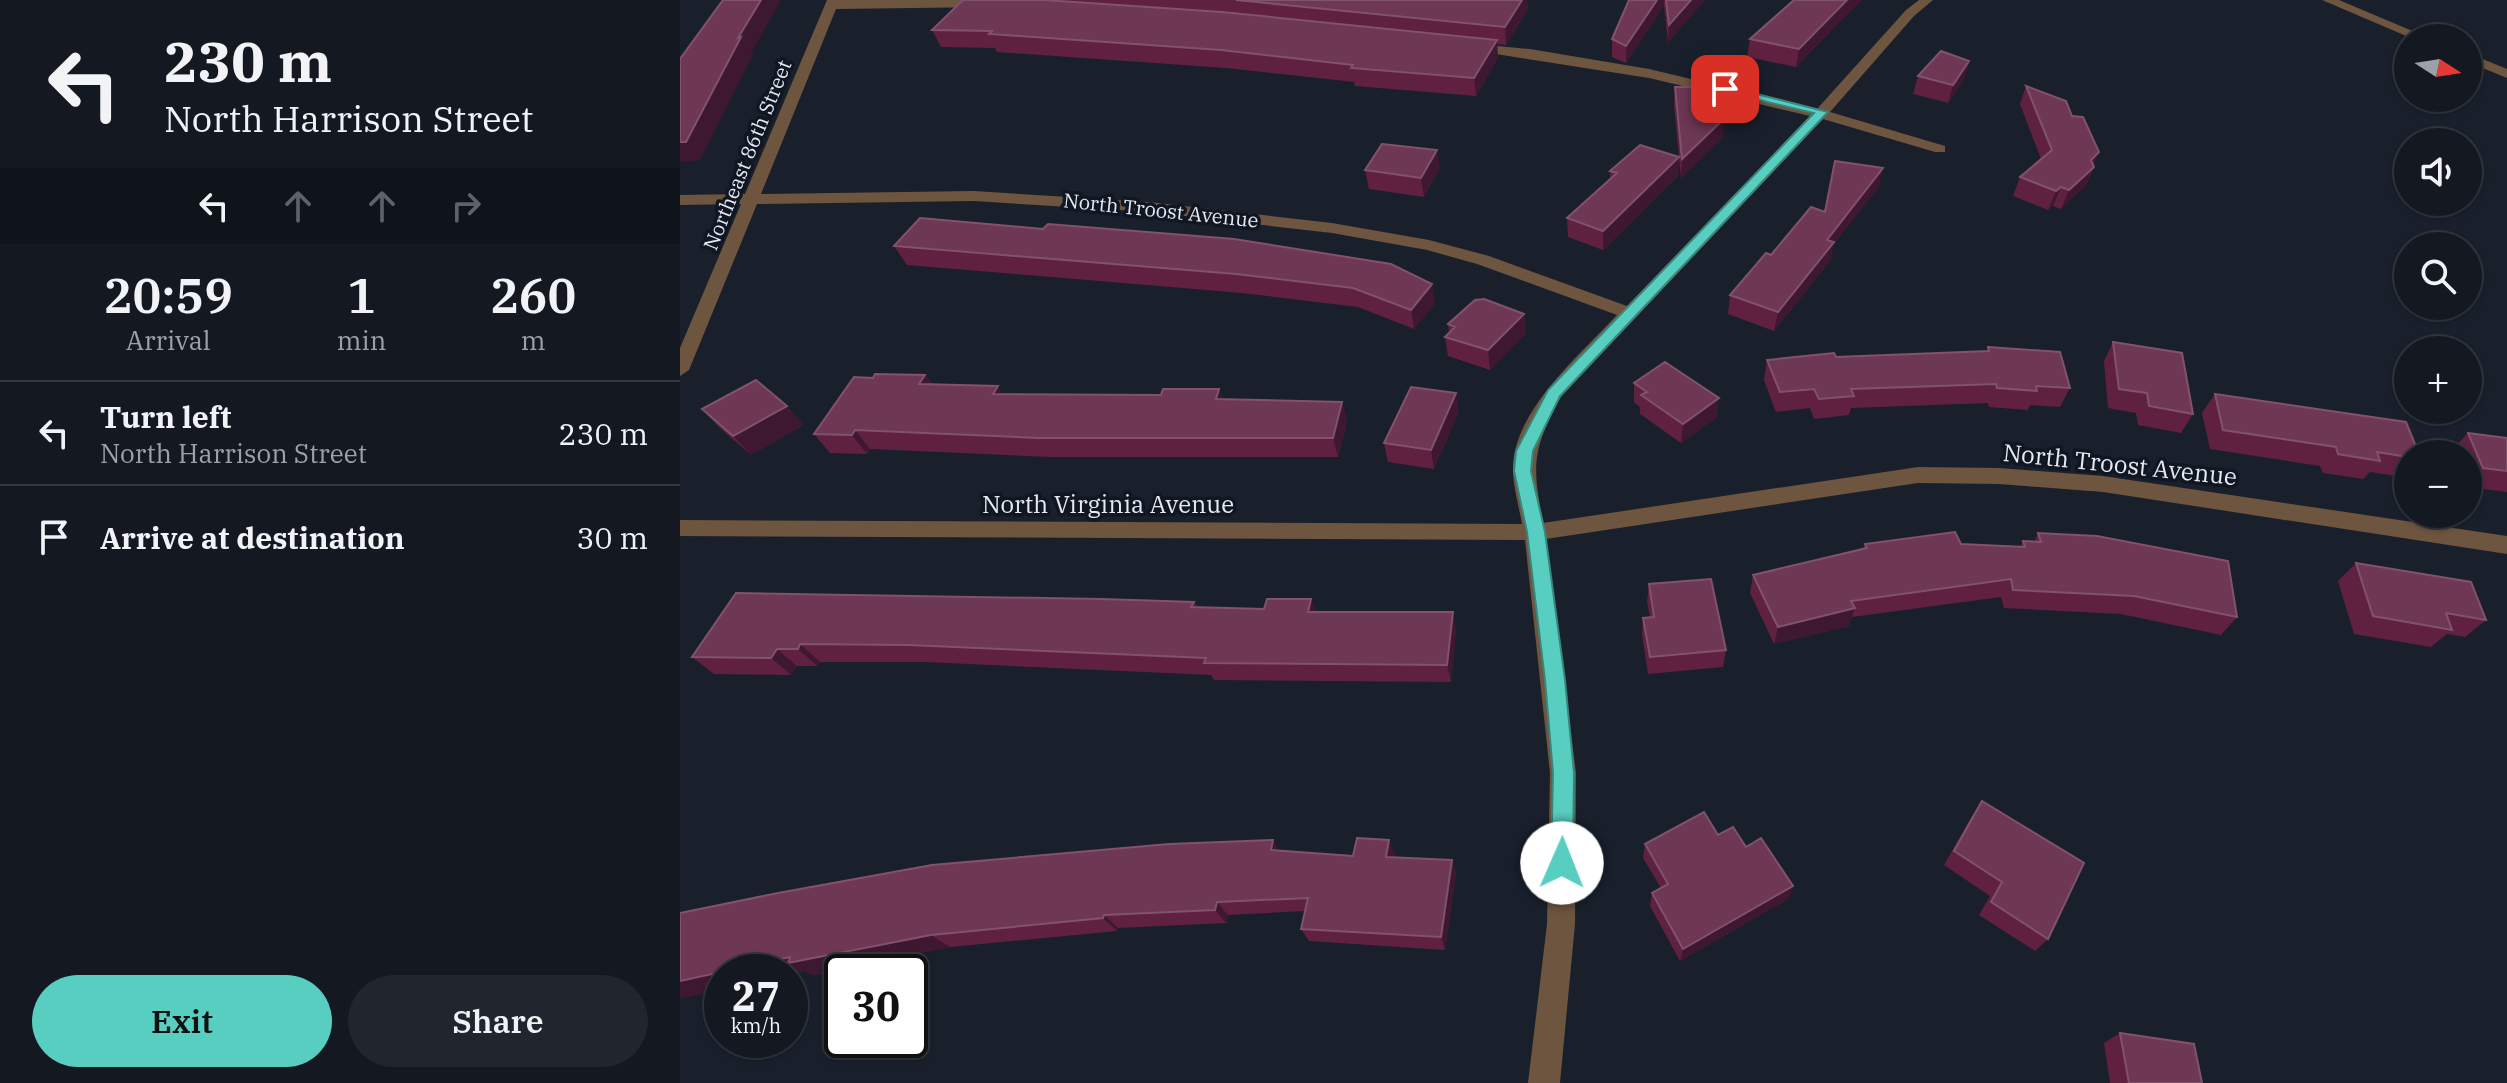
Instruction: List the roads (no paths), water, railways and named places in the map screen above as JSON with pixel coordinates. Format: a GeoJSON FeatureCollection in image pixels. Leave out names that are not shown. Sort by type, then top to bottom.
{"type":"FeatureCollection","features":[{"type":"Feature","properties":{"kind":"street"},"geometry":{"type":"LineString","coordinates":[[1544,1083],[1561,924],[1563,773],[1536,532],[1523,471],[1531,433],[1554,393],[1822,112],[1910,13],[1927,0]]}},
{"type":"Feature","properties":{"kind":"street"},"geometry":{"type":"LineString","coordinates":[[2328,0],[2394,26]]}},
{"type":"Feature","properties":{"kind":"street"},"geometry":{"type":"LineString","coordinates":[[2353,9],[2367,0]]}},
{"type":"Feature","properties":{"kind":"street"},"geometry":{"type":"LineString","coordinates":[[832,2],[998,4]]}},
{"type":"Feature","properties":{"kind":"street","name":"Northeast 86th Street"},"geometry":{"type":"LineString","coordinates":[[680,370],[832,2]]}},
{"type":"Feature","properties":{"kind":"street"},"geometry":{"type":"LineString","coordinates":[[1450,44],[1624,68],[1822,112],[1940,149]]}},
{"type":"Feature","properties":{"kind":"street"},"geometry":{"type":"LineString","coordinates":[[2482,63],[2507,74]]}},
{"type":"Feature","properties":{"kind":"street","name":"North Troost Avenue"},"geometry":{"type":"LineString","coordinates":[[680,200],[974,196],[1149,207],[1332,228],[1429,245],[1483,260],[1628,313]]}},
{"type":"Feature","properties":{"kind":"street","name":"North Troost Avenue"},"geometry":{"type":"LineString","coordinates":[[1536,532],[1918,475],[1985,475],[2103,484],[2507,545]]}},
{"type":"Feature","properties":{"kind":"street","name":"North Virginia Avenue"},"geometry":{"type":"LineString","coordinates":[[680,528],[1536,532]]}}]}
